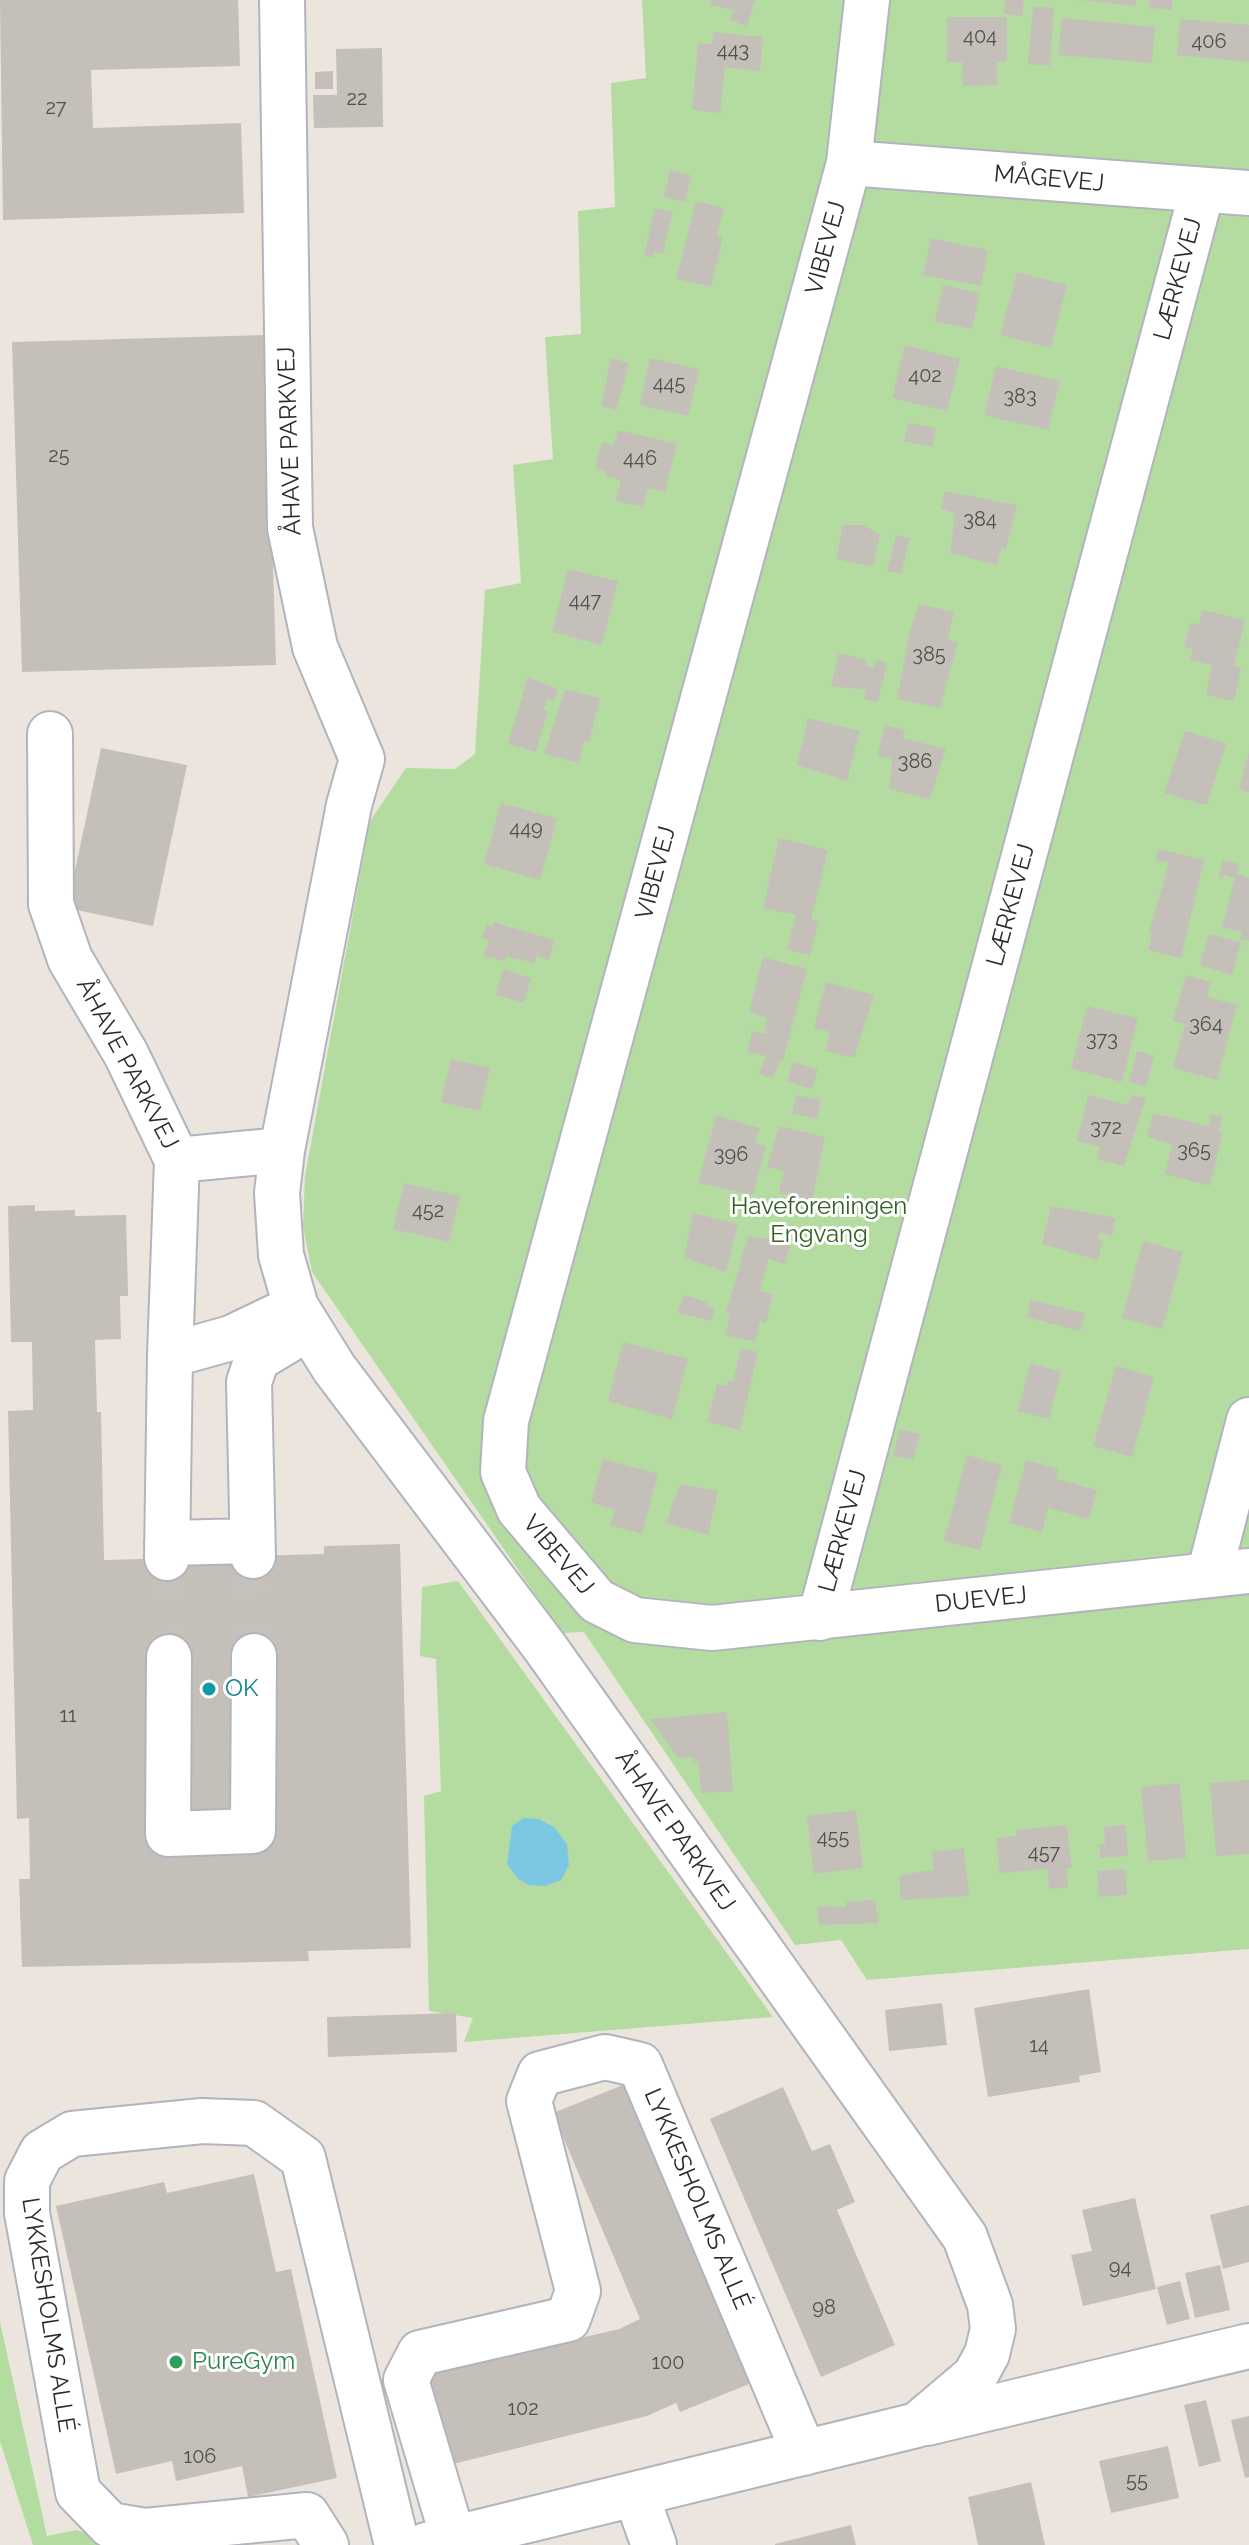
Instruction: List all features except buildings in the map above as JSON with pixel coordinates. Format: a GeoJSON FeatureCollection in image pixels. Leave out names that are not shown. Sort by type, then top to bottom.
{"type":"FeatureCollection","features":[{"type":"Feature","properties":{"kind":"street","name":"ÅHAVE PARKVEJ"},"geometry":{"type":"LineString","coordinates":[[282,0],[290,528],[315,647],[362,759],[349,805],[282,1150],[277,1193],[281,1255],[303,1317],[334,1368],[553,1659],[965,2237],[990,2305],[993,2329],[987,2354]]}},
{"type":"Feature","properties":{"kind":"street","name":"VIBEVEJ"},"geometry":{"type":"LineString","coordinates":[[712,1628],[635,1620],[597,1601],[519,1509],[503,1472],[506,1421],[849,163],[867,0]]}},
{"type":"Feature","properties":{"kind":"street","name":"MÅGEVEJ"},"geometry":{"type":"LineString","coordinates":[[849,163],[1249,193]]}},
{"type":"Feature","properties":{"kind":"street","name":"LÆRKEVEJ"},"geometry":{"type":"LineString","coordinates":[[820,1618],[1202,191]]}},
{"type":"Feature","properties":{"kind":"street","name":"ÅHAVE PARKVEJ"},"geometry":{"type":"LineString","coordinates":[[50,734],[51,904],[70,959],[126,1054],[177,1160],[167,1550],[252,1549],[249,1382],[257,1359],[303,1317]]}},
{"type":"Feature","properties":{"kind":"street","name":"ÅHAVE PARKVEJ"},"geometry":{"type":"LineString","coordinates":[[177,1160],[282,1150]]}},
{"type":"Feature","properties":{"kind":"street"},"geometry":{"type":"LineString","coordinates":[[170,1355],[303,1317]]}},
{"type":"Feature","properties":{"kind":"street"},"geometry":{"type":"LineString","coordinates":[[1229,1573],[1249,1420]]}},
{"type":"Feature","properties":{"kind":"street","name":"DUEVEJ"},"geometry":{"type":"LineString","coordinates":[[712,1628],[1229,1573]]}},
{"type":"Feature","properties":{"kind":"street"},"geometry":{"type":"LineString","coordinates":[[169,1657],[168,1834],[253,1831],[254,1656]]}},
{"type":"Feature","properties":{"kind":"street","name":"LYKKESHOLMS ALLÉ"},"geometry":{"type":"LineString","coordinates":[[804,2453],[640,2065],[605,2057],[540,2074],[529,2101],[578,2291],[568,2319],[420,2353],[406,2380],[439,2542],[1249,2346]]}},
{"type":"Feature","properties":{"kind":"street","name":"LYKKESHOLMS ALLÉ"},"geometry":{"type":"LineString","coordinates":[[326,2545],[307,2515],[145,2531],[110,2525],[78,2492],[27,2213],[27,2181],[42,2152],[72,2134],[202,2121],[254,2123],[303,2158],[397,2545]]}},
{"type":"Feature","properties":{"kind":"street","name":"LYKKESHOLMS ALLÉ"},"geometry":{"type":"LineString","coordinates":[[917,2425],[975,2376],[987,2354]]}},
{"type":"Feature","properties":{"kind":"street"},"geometry":{"type":"LineString","coordinates":[[636,2495],[654,2545]]}},
{"type":"Feature","properties":{"kind":"green space","name":"Haveforeningen Engvang"},"geometry":{"type":"Polygon","coordinates":[[[642,0],[1249,0],[1249,1949],[867,1980],[841,1940],[795,1945],[584,1632],[562,1633],[312,1272],[303,1227],[305,1176],[370,821],[406,768],[455,769],[475,754],[485,590],[521,583],[513,465],[553,459],[545,337],[581,334],[578,211],[615,207],[611,83],[646,78],[642,0]]]}},
{"type":"Feature","properties":{"kind":"green space"},"geometry":{"type":"Polygon","coordinates":[[[458,1581],[773,2017],[464,2042],[473,2018],[429,2011],[424,1796],[441,1791],[436,1659],[420,1656],[422,1587],[458,1581]]]}},
{"type":"Feature","properties":{"kind":"green space"},"geometry":{"type":"Polygon","coordinates":[[[0,2322],[47,2536],[77,2530],[124,2545],[33,2545],[0,2441],[0,2322]]]}},
{"type":"Feature","properties":{"kind":"water"},"geometry":{"type":"Polygon","coordinates":[[[523,1818],[539,1819],[554,1827],[567,1844],[569,1865],[561,1880],[545,1886],[529,1885],[518,1879],[507,1864],[512,1826],[523,1818]]]}},
{"type":"Feature","properties":{"kind":"tunnel"},"geometry":{"type":"LineString","coordinates":[[253,1556],[254,1656]]}},
{"type":"Feature","properties":{"kind":"tunnel"},"geometry":{"type":"LineString","coordinates":[[167,1558],[169,1657]]}},
{"type":"Feature","properties":{"kind":"place","name":"OK"},"geometry":{"type":"Point","coordinates":[209,1689]}},
{"type":"Feature","properties":{"kind":"place","name":"PureGym"},"geometry":{"type":"Point","coordinates":[176,2362]}}]}
